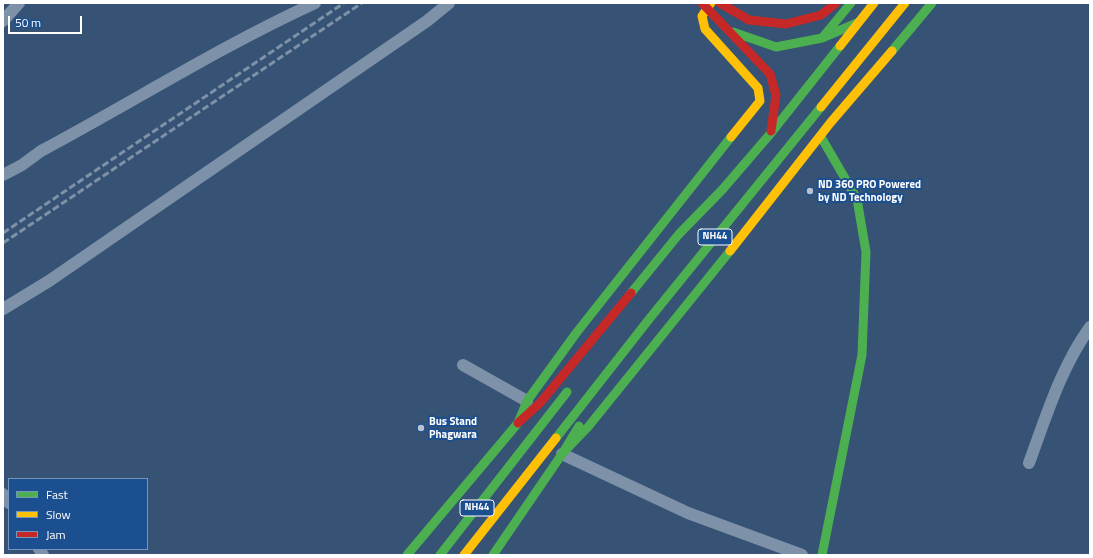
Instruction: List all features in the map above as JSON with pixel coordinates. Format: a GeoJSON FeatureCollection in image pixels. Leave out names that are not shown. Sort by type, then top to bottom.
{"type":"FeatureCollection","features":[{"type":"Feature","properties":{"kind":"main road"},"geometry":{"type":"LineString","coordinates":[[702,3],[770,74],[775,84],[778,99],[771,133]]}},
{"type":"Feature","properties":{"kind":"main road"},"geometry":{"type":"LineString","coordinates":[[518,423],[527,401],[577,332],[760,101],[758,88],[705,29],[702,16],[712,3]]}},
{"type":"Feature","properties":{"kind":"main road"},"geometry":{"type":"LineString","coordinates":[[720,3],[749,20],[786,24],[821,15],[836,3]]}},
{"type":"Feature","properties":{"kind":"main road"},"geometry":{"type":"LineString","coordinates":[[822,38],[851,3]]}},
{"type":"Feature","properties":{"kind":"main road","name":"NH44"},"geometry":{"type":"LineString","coordinates":[[631,308],[722,190],[771,133],[874,3]]}},
{"type":"Feature","properties":{"kind":"main road","name":"NH44"},"geometry":{"type":"LineString","coordinates":[[464,555],[736,211],[905,3]]}},
{"type":"Feature","properties":{"kind":"main road"},"geometry":{"type":"LineString","coordinates":[[562,454],[617,391],[821,137],[830,122],[932,3]]}},
{"type":"Feature","properties":{"kind":"main road"},"geometry":{"type":"LineString","coordinates":[[729,30],[776,47],[822,38],[859,22]]}},
{"type":"Feature","properties":{"kind":"main road"},"geometry":{"type":"LineString","coordinates":[[821,137],[857,199],[866,252],[862,355],[822,555]]}},
{"type":"Feature","properties":{"kind":"main road"},"geometry":{"type":"LineString","coordinates":[[407,555],[518,423],[540,403],[680,234],[722,190]]}},
{"type":"Feature","properties":{"kind":"main road"},"geometry":{"type":"LineString","coordinates":[[692,282],[736,211]]}},
{"type":"Feature","properties":{"kind":"main road"},"geometry":{"type":"LineString","coordinates":[[493,555],[579,427],[672,307]]}},
{"type":"Feature","properties":{"kind":"main road","name":"NH44"},"geometry":{"type":"LineString","coordinates":[[440,555],[574,383]]}},
{"type":"Feature","properties":{"kind":"street"},"geometry":{"type":"LineString","coordinates":[[3,21],[19,3]]}},
{"type":"Feature","properties":{"kind":"street"},"geometry":{"type":"LineString","coordinates":[[3,175],[41,151],[213,55],[282,18],[316,3]]}},
{"type":"Feature","properties":{"kind":"street"},"geometry":{"type":"LineString","coordinates":[[3,309],[49,281],[427,21],[449,3]]}},
{"type":"Feature","properties":{"kind":"street"},"geometry":{"type":"LineString","coordinates":[[1029,463],[1059,383],[1081,340],[1090,327]]}},
{"type":"Feature","properties":{"kind":"street"},"geometry":{"type":"LineString","coordinates":[[463,365],[527,401]]}},
{"type":"Feature","properties":{"kind":"street"},"geometry":{"type":"LineString","coordinates":[[562,454],[688,513],[802,555]]}},
{"type":"Feature","properties":{"kind":"railway"},"geometry":{"type":"LineString","coordinates":[[3,233],[344,3]]}},
{"type":"Feature","properties":{"kind":"railway"},"geometry":{"type":"LineString","coordinates":[[3,243],[362,3]]}},
{"type":"Feature","properties":{"kind":"traffic: fast"},"geometry":{"type":"LineString","coordinates":[[733,32],[776,47],[822,38],[851,3]]}},
{"type":"Feature","properties":{"kind":"traffic: fast"},"geometry":{"type":"LineString","coordinates":[[892,51],[932,3]]}},
{"type":"Feature","properties":{"kind":"traffic: fast"},"geometry":{"type":"LineString","coordinates":[[822,38],[857,23]]}},
{"type":"Feature","properties":{"kind":"traffic: fast"},"geometry":{"type":"LineString","coordinates":[[631,293],[679,234],[722,190],[771,133],[840,46]]}},
{"type":"Feature","properties":{"kind":"traffic: fast"},"geometry":{"type":"LineString","coordinates":[[556,438],[650,318],[821,107]]}},
{"type":"Feature","properties":{"kind":"traffic: fast"},"geometry":{"type":"LineString","coordinates":[[407,555],[518,423],[527,401],[577,332],[731,137]]}},
{"type":"Feature","properties":{"kind":"traffic: fast"},"geometry":{"type":"LineString","coordinates":[[821,137],[857,199],[866,252],[862,355],[822,555]]}},
{"type":"Feature","properties":{"kind":"traffic: fast"},"geometry":{"type":"LineString","coordinates":[[493,555],[562,454],[588,427],[730,251]]}},
{"type":"Feature","properties":{"kind":"traffic: fast"},"geometry":{"type":"LineString","coordinates":[[440,555],[567,392]]}},
{"type":"Feature","properties":{"kind":"traffic: fast"},"geometry":{"type":"LineString","coordinates":[[562,454],[579,426]]}},
{"type":"Feature","properties":{"kind":"traffic: slow"},"geometry":{"type":"LineString","coordinates":[[711,3],[702,16],[705,29],[758,88],[760,101],[731,137]]}},
{"type":"Feature","properties":{"kind":"traffic: slow"},"geometry":{"type":"LineString","coordinates":[[840,46],[874,3]]}},
{"type":"Feature","properties":{"kind":"traffic: slow"},"geometry":{"type":"LineString","coordinates":[[821,107],[905,3]]}},
{"type":"Feature","properties":{"kind":"traffic: slow"},"geometry":{"type":"LineString","coordinates":[[730,251],[831,122],[892,51]]}},
{"type":"Feature","properties":{"kind":"traffic: slow"},"geometry":{"type":"LineString","coordinates":[[464,555],[556,438]]}},
{"type":"Feature","properties":{"kind":"traffic: jam"},"geometry":{"type":"LineString","coordinates":[[702,3],[770,74],[776,95],[771,131]]}},
{"type":"Feature","properties":{"kind":"traffic: jam"},"geometry":{"type":"LineString","coordinates":[[720,3],[749,20],[786,24],[821,15],[836,3]]}},
{"type":"Feature","properties":{"kind":"traffic: jam"},"geometry":{"type":"LineString","coordinates":[[518,423],[540,403],[631,293]]}},
{"type":"Feature","properties":{"kind":"place","name":"ND 360 PRO Powered by ND Technology"},"geometry":{"type":"Point","coordinates":[810,191]}},
{"type":"Feature","properties":{"kind":"place","name":"Bus Stand Phagwara"},"geometry":{"type":"Point","coordinates":[421,428]}}]}
